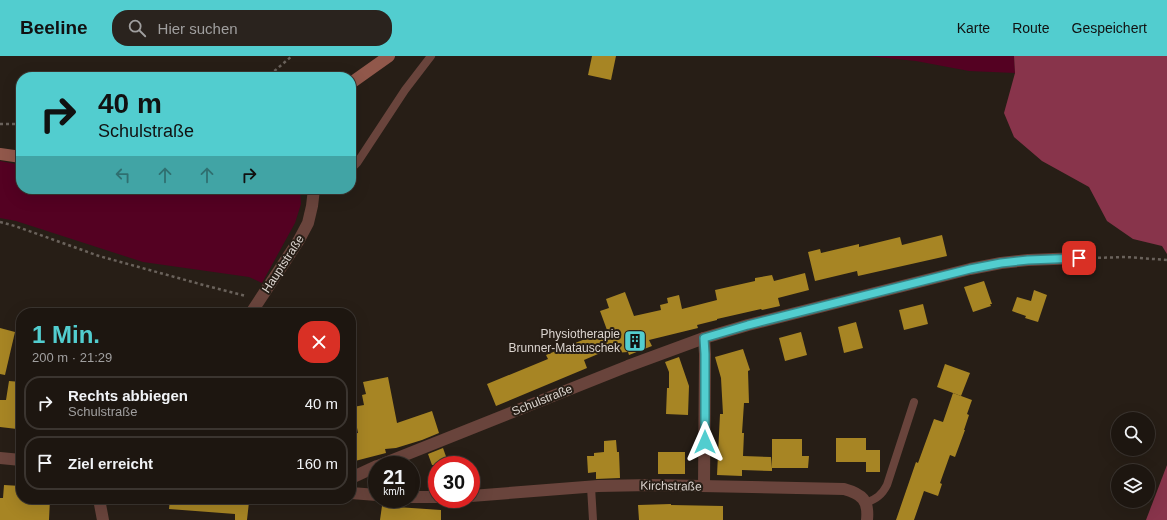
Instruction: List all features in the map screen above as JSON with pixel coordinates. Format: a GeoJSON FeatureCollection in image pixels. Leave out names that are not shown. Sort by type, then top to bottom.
{"type":"FeatureCollection","features":[{"type":"Feature","properties":{"kind":"main road"},"geometry":{"type":"LineString","coordinates":[[356,79],[389,56]]}},
{"type":"Feature","properties":{"kind":"main road"},"geometry":{"type":"LineString","coordinates":[[0,154],[16,156]]}},
{"type":"Feature","properties":{"kind":"street","name":"Hauptstraße"},"geometry":{"type":"LineString","coordinates":[[255,308],[305,229],[308,223],[313,194]]}},
{"type":"Feature","properties":{"kind":"street","name":"Schulstraße"},"geometry":{"type":"LineString","coordinates":[[402,456],[635,363],[704,338],[748,325],[970,269],[1028,260],[1079,258]]}},
{"type":"Feature","properties":{"kind":"street"},"geometry":{"type":"LineString","coordinates":[[704,338],[704,486]]}},
{"type":"Feature","properties":{"kind":"street"},"geometry":{"type":"LineString","coordinates":[[0,458],[16,460]]}},
{"type":"Feature","properties":{"kind":"street"},"geometry":{"type":"LineString","coordinates":[[356,476],[368,470]]}},
{"type":"Feature","properties":{"kind":"street","name":"Kirchstraße"},"geometry":{"type":"LineString","coordinates":[[480,495],[591,487],[651,485],[704,486],[844,489],[854,492],[862,497],[866,503]]}},
{"type":"Feature","properties":{"kind":"street"},"geometry":{"type":"LineString","coordinates":[[356,493],[368,494]]}},
{"type":"Feature","properties":{"kind":"street"},"geometry":{"type":"LineString","coordinates":[[866,503],[867,520]]}},
{"type":"Feature","properties":{"kind":"street"},"geometry":{"type":"LineString","coordinates":[[100,504],[103,520]]}},
{"type":"Feature","properties":{"kind":"lane"},"geometry":{"type":"LineString","coordinates":[[356,164],[405,90],[431,56]]}},
{"type":"Feature","properties":{"kind":"lane"},"geometry":{"type":"LineString","coordinates":[[866,503],[876,499],[883,493],[887,485],[914,402]]}},
{"type":"Feature","properties":{"kind":"lane"},"geometry":{"type":"LineString","coordinates":[[591,487],[593,520]]}},
{"type":"Feature","properties":{"kind":"path"},"geometry":{"type":"LineString","coordinates":[[273,72],[292,56]]}},
{"type":"Feature","properties":{"kind":"path"},"geometry":{"type":"LineString","coordinates":[[0,124],[16,124]]}},
{"type":"Feature","properties":{"kind":"path"},"geometry":{"type":"LineString","coordinates":[[0,222],[98,256],[207,286],[261,299]]}},
{"type":"Feature","properties":{"kind":"path"},"geometry":{"type":"LineString","coordinates":[[1079,258],[1126,257],[1167,260]]}},
{"type":"Feature","properties":{"kind":"shaded area"},"geometry":{"type":"Polygon","coordinates":[[[867,56],[1014,56],[1015,73],[969,71],[916,61],[867,56]]]}},
{"type":"Feature","properties":{"kind":"shaded area"},"geometry":{"type":"Polygon","coordinates":[[[1014,56],[1167,56],[1167,254],[1162,246],[1133,239],[1107,221],[1089,187],[1042,161],[1014,137],[1004,113],[1015,73],[1014,56]]]}},
{"type":"Feature","properties":{"kind":"shaded area"},"geometry":{"type":"Polygon","coordinates":[[[0,161],[16,164],[16,194],[300,194],[301,204],[295,223],[262,283],[249,277],[143,262],[16,221],[0,218],[0,161]]]}},
{"type":"Feature","properties":{"kind":"shaded area"},"geometry":{"type":"Polygon","coordinates":[[[1167,465],[1167,520],[1146,520],[1151,508],[1155,508],[1155,496],[1167,465]]]}},
{"type":"Feature","properties":{"kind":"building"},"geometry":{"type":"Polygon","coordinates":[[[592,56],[616,56],[611,80],[588,75],[592,56]]]}},
{"type":"Feature","properties":{"kind":"building"},"geometry":{"type":"Polygon","coordinates":[[[942,235],[947,256],[858,276],[857,271],[815,281],[808,252],[820,249],[821,253],[859,244],[859,247],[900,237],[902,245],[942,235]]]}},
{"type":"Feature","properties":{"kind":"building"},"geometry":{"type":"Polygon","coordinates":[[[805,273],[809,290],[778,298],[780,306],[717,319],[697,325],[698,328],[649,340],[652,346],[629,355],[628,352],[614,353],[612,348],[584,360],[587,368],[496,406],[487,384],[548,359],[546,355],[607,330],[600,311],[609,308],[606,299],[625,292],[634,316],[661,310],[660,305],[668,303],[667,298],[679,295],[682,309],[717,300],[715,290],[755,281],[755,278],[772,275],[774,281],[805,273]]]}},
{"type":"Feature","properties":{"kind":"building"},"geometry":{"type":"Polygon","coordinates":[[[984,281],[992,304],[990,304],[991,306],[973,312],[964,287],[984,281]]]}},
{"type":"Feature","properties":{"kind":"building"},"geometry":{"type":"Polygon","coordinates":[[[1034,290],[1047,295],[1038,322],[1025,318],[1026,316],[1012,311],[1017,297],[1031,301],[1034,290]]]}},
{"type":"Feature","properties":{"kind":"building"},"geometry":{"type":"Polygon","coordinates":[[[923,304],[928,324],[904,330],[899,310],[923,304]]]}},
{"type":"Feature","properties":{"kind":"building"},"geometry":{"type":"Polygon","coordinates":[[[856,322],[863,348],[844,353],[838,327],[856,322]]]}},
{"type":"Feature","properties":{"kind":"building"},"geometry":{"type":"Polygon","coordinates":[[[0,328],[15,332],[5,375],[0,374],[0,328]]]}},
{"type":"Feature","properties":{"kind":"building"},"geometry":{"type":"Polygon","coordinates":[[[801,332],[807,355],[785,361],[779,338],[801,332]]]}},
{"type":"Feature","properties":{"kind":"building"},"geometry":{"type":"Polygon","coordinates":[[[743,349],[750,370],[748,371],[749,403],[744,403],[742,433],[744,433],[743,456],[771,457],[772,471],[742,470],[742,476],[717,475],[720,414],[723,414],[721,378],[715,357],[743,349]]]}},
{"type":"Feature","properties":{"kind":"building"},"geometry":{"type":"Polygon","coordinates":[[[679,357],[689,386],[688,415],[666,414],[669,372],[665,362],[679,357]]]}},
{"type":"Feature","properties":{"kind":"building"},"geometry":{"type":"Polygon","coordinates":[[[945,364],[970,373],[961,396],[937,387],[945,364]]]}},
{"type":"Feature","properties":{"kind":"building"},"geometry":{"type":"Polygon","coordinates":[[[388,377],[397,423],[432,411],[439,433],[396,448],[385,449],[386,453],[368,456],[368,458],[356,461],[356,433],[358,433],[356,423],[356,406],[364,405],[362,395],[366,394],[363,382],[388,377]]]}},
{"type":"Feature","properties":{"kind":"building"},"geometry":{"type":"Polygon","coordinates":[[[9,381],[16,382],[16,429],[0,427],[0,400],[6,400],[9,381]]]}},
{"type":"Feature","properties":{"kind":"building"},"geometry":{"type":"Polygon","coordinates":[[[953,393],[972,400],[967,414],[969,415],[965,430],[955,457],[950,455],[940,483],[942,484],[938,496],[924,491],[914,520],[896,520],[916,462],[918,463],[934,419],[943,422],[953,393]]]}},
{"type":"Feature","properties":{"kind":"building"},"geometry":{"type":"Polygon","coordinates":[[[836,438],[866,438],[866,450],[880,450],[880,472],[866,472],[866,462],[836,462],[836,438]]]}},
{"type":"Feature","properties":{"kind":"building"},"geometry":{"type":"Polygon","coordinates":[[[772,439],[802,439],[802,456],[809,456],[808,468],[772,468],[772,439]]]}},
{"type":"Feature","properties":{"kind":"building"},"geometry":{"type":"Polygon","coordinates":[[[616,440],[617,452],[619,452],[620,478],[596,479],[596,472],[588,473],[587,456],[594,456],[594,453],[604,452],[604,441],[616,440]]]}},
{"type":"Feature","properties":{"kind":"building"},"geometry":{"type":"Polygon","coordinates":[[[443,448],[446,456],[429,456],[428,454],[443,448]]]}},
{"type":"Feature","properties":{"kind":"building"},"geometry":{"type":"Polygon","coordinates":[[[658,452],[685,452],[685,474],[658,474],[658,452]]]}},
{"type":"Feature","properties":{"kind":"building"},"geometry":{"type":"Polygon","coordinates":[[[4,485],[16,486],[16,504],[50,504],[49,520],[0,520],[0,498],[3,498],[4,485]]]}},
{"type":"Feature","properties":{"kind":"building"},"geometry":{"type":"Polygon","coordinates":[[[170,504],[249,504],[247,520],[235,520],[235,514],[169,509],[170,504]]]}},
{"type":"Feature","properties":{"kind":"building"},"geometry":{"type":"Polygon","coordinates":[[[671,504],[723,506],[723,520],[639,520],[638,505],[671,504]]]}},
{"type":"Feature","properties":{"kind":"building"},"geometry":{"type":"Polygon","coordinates":[[[382,508],[441,510],[441,520],[380,520],[382,508]]]}},
{"type":"Feature","properties":{"kind":"place","name":"Physiotherapie Brunner-Matauschek"},"geometry":{"type":"Point","coordinates":[635,341]}},
{"type":"Feature","properties":{"kind":"route"},"geometry":{"type":"LineString","coordinates":[[705,442],[704,338],[748,325],[970,269],[1028,260],[1079,258]]}}]}
